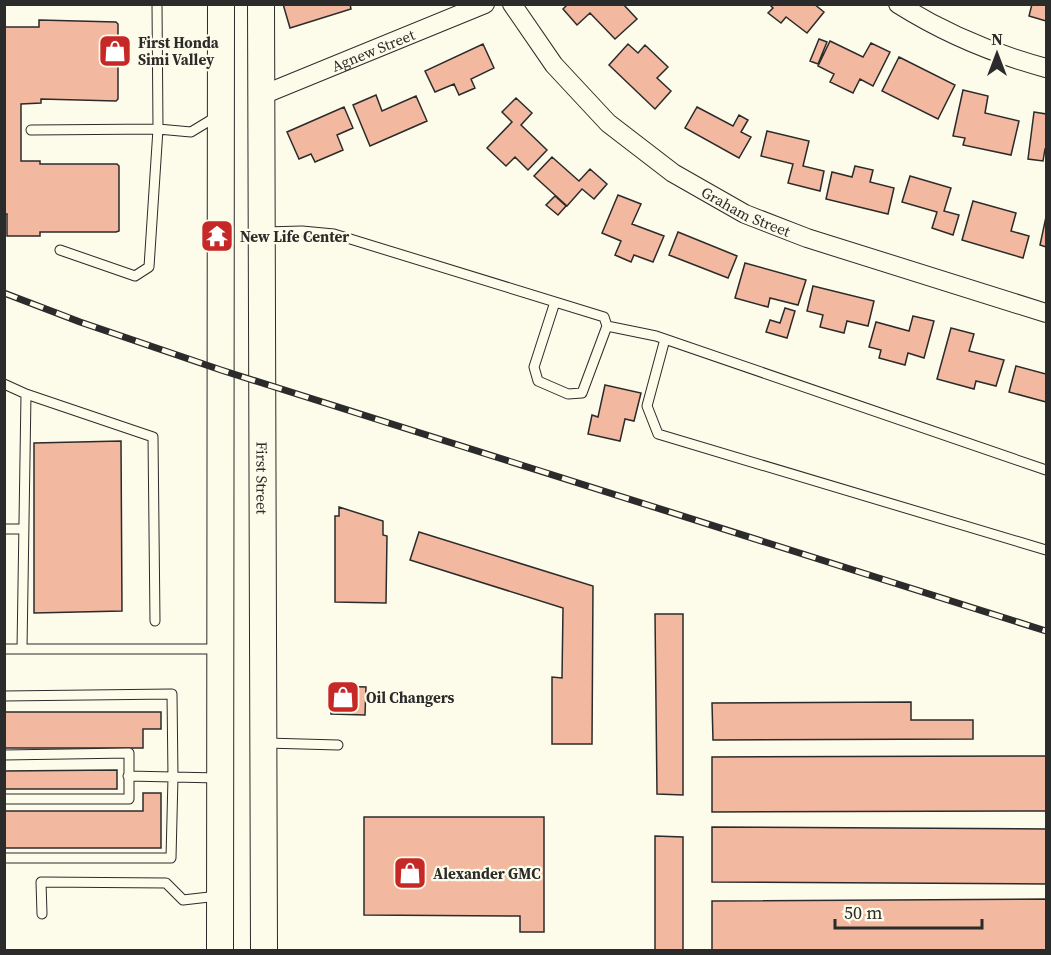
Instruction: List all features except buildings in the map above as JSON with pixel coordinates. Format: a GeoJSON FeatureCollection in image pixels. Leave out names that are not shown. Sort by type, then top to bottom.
{"type":"FeatureCollection","features":[{"type":"Feature","properties":{"kind":"main road"},"geometry":{"type":"LineString","coordinates":[[220,951],[221,4]]}},
{"type":"Feature","properties":{"kind":"main road","name":"First Street"},"geometry":{"type":"LineString","coordinates":[[261,4],[264,951]]}},
{"type":"Feature","properties":{"kind":"main road"},"geometry":{"type":"LineString","coordinates":[[221,114],[260,96]]}},
{"type":"Feature","properties":{"kind":"street","name":"Agnew Street"},"geometry":{"type":"LineString","coordinates":[[260,96],[485,4]]}},
{"type":"Feature","properties":{"kind":"street","name":"Graham Street"},"geometry":{"type":"LineString","coordinates":[[512,4],[554,65],[608,123],[673,173],[745,214],[807,238],[1047,313]]}},
{"type":"Feature","properties":{"kind":"street"},"geometry":{"type":"LineString","coordinates":[[898,4],[928,22],[975,44],[1047,68]]}},
{"type":"Feature","properties":{"kind":"lane"},"geometry":{"type":"LineString","coordinates":[[60,250],[135,276],[149,267],[158,129],[157,4]]}},
{"type":"Feature","properties":{"kind":"lane"},"geometry":{"type":"LineString","coordinates":[[31,130],[158,129],[191,132],[221,114]]}},
{"type":"Feature","properties":{"kind":"lane"},"geometry":{"type":"LineString","coordinates":[[261,232],[303,231],[334,234],[604,317],[607,326],[582,393],[568,394],[538,381],[534,367],[555,302]]}},
{"type":"Feature","properties":{"kind":"lane"},"geometry":{"type":"LineString","coordinates":[[607,326],[665,339],[1047,470]]}},
{"type":"Feature","properties":{"kind":"lane"},"geometry":{"type":"LineString","coordinates":[[665,339],[647,406],[658,434],[1047,550]]}},
{"type":"Feature","properties":{"kind":"lane"},"geometry":{"type":"LineString","coordinates":[[4,384],[26,394],[153,437],[154,621]]}},
{"type":"Feature","properties":{"kind":"lane"},"geometry":{"type":"LineString","coordinates":[[22,649],[26,394]]}},
{"type":"Feature","properties":{"kind":"lane"},"geometry":{"type":"LineString","coordinates":[[4,529],[23,529]]}},
{"type":"Feature","properties":{"kind":"lane"},"geometry":{"type":"LineString","coordinates":[[4,649],[220,649]]}},
{"type":"Feature","properties":{"kind":"lane"},"geometry":{"type":"LineString","coordinates":[[4,696],[172,694],[173,777],[171,858],[4,858]]}},
{"type":"Feature","properties":{"kind":"lane"},"geometry":{"type":"LineString","coordinates":[[264,743],[338,745]]}},
{"type":"Feature","properties":{"kind":"lane"},"geometry":{"type":"LineString","coordinates":[[4,755],[129,753],[129,799],[4,799]]}},
{"type":"Feature","properties":{"kind":"lane"},"geometry":{"type":"LineString","coordinates":[[128,776],[220,778]]}},
{"type":"Feature","properties":{"kind":"lane"},"geometry":{"type":"LineString","coordinates":[[42,914],[41,882],[166,883],[183,900],[219,896]]}},
{"type":"Feature","properties":{"kind":"railway"},"geometry":{"type":"LineString","coordinates":[[4,293],[80,322],[221,370],[1046,631]]}},
{"type":"Feature","properties":{"kind":"place","name":"First Honda Simi Valley"},"geometry":{"type":"Point","coordinates":[115,51]}},
{"type":"Feature","properties":{"kind":"place","name":"New Life Center"},"geometry":{"type":"Point","coordinates":[217,236]}},
{"type":"Feature","properties":{"kind":"place","name":"Oil Changers"},"geometry":{"type":"Point","coordinates":[343,697]}},
{"type":"Feature","properties":{"kind":"place","name":"Alexander GMC"},"geometry":{"type":"Point","coordinates":[410,873]}}]}
